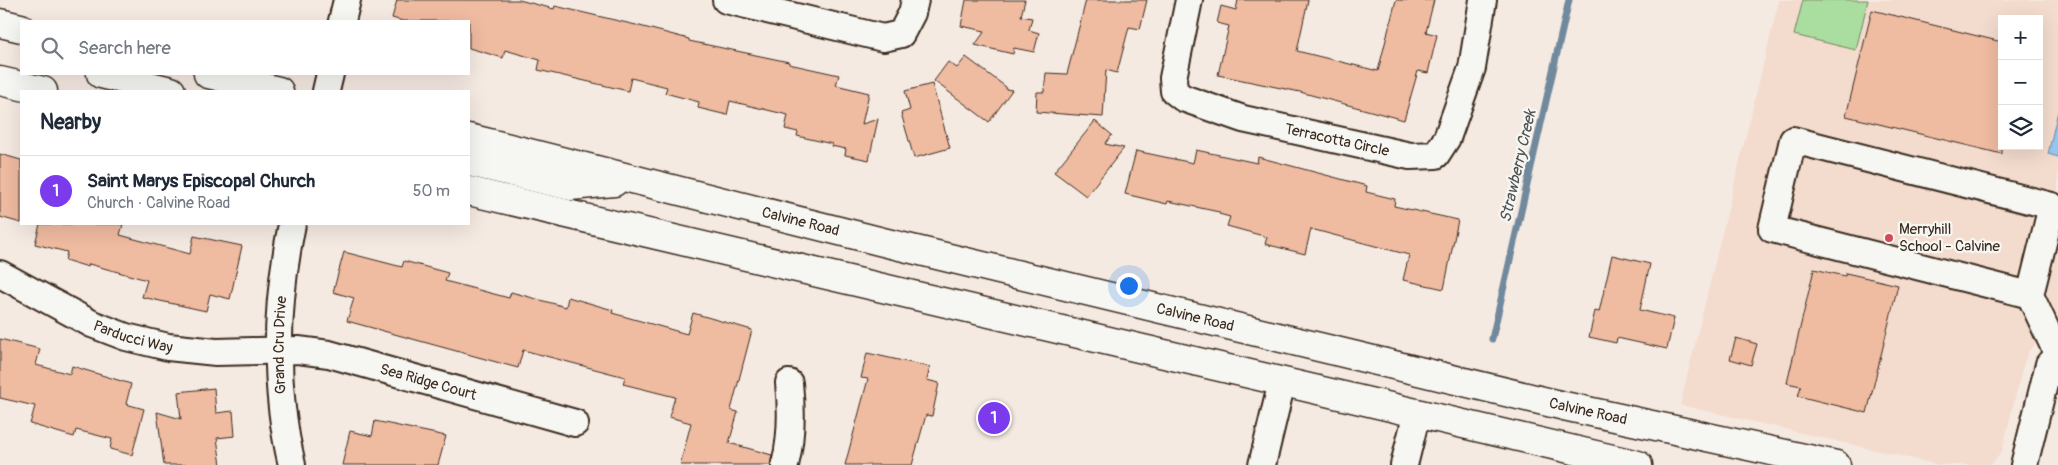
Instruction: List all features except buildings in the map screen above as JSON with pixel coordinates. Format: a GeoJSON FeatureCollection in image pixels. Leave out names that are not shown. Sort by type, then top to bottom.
{"type":"FeatureCollection","features":[{"type":"Feature","properties":{"kind":"main road"},"geometry":{"type":"LineString","coordinates":[[0,22],[20,28]]}},
{"type":"Feature","properties":{"kind":"main road"},"geometry":{"type":"LineString","coordinates":[[20,86],[50,75]]}},
{"type":"Feature","properties":{"kind":"main road"},"geometry":{"type":"LineString","coordinates":[[105,75],[167,90]]}},
{"type":"Feature","properties":{"kind":"main road"},"geometry":{"type":"LineString","coordinates":[[212,75],[275,90]]}},
{"type":"Feature","properties":{"kind":"main road","name":"Calvine Road"},"geometry":{"type":"LineString","coordinates":[[470,138],[887,244],[1520,396],[1836,465]]}},
{"type":"Feature","properties":{"kind":"main road"},"geometry":{"type":"LineString","coordinates":[[470,162],[570,186],[633,180]]}},
{"type":"Feature","properties":{"kind":"main road"},"geometry":{"type":"LineString","coordinates":[[470,191],[1638,465]]}},
{"type":"Feature","properties":{"kind":"main road"},"geometry":{"type":"LineString","coordinates":[[1287,383],[1321,367],[1483,406],[1520,396]]}},
{"type":"Feature","properties":{"kind":"street"},"geometry":{"type":"LineString","coordinates":[[342,20],[346,0]]}},
{"type":"Feature","properties":{"kind":"street"},"geometry":{"type":"LineString","coordinates":[[726,0],[883,38],[901,34],[912,13],[915,0]]}},
{"type":"Feature","properties":{"kind":"street","name":"Terracotta Circle"},"geometry":{"type":"LineString","coordinates":[[1189,0],[1173,78],[1174,91],[1183,98],[1243,119],[1410,156],[1436,156],[1446,138],[1472,68],[1483,0]]}},
{"type":"Feature","properties":{"kind":"street"},"geometry":{"type":"LineString","coordinates":[[326,90],[330,75]]}},
{"type":"Feature","properties":{"kind":"street"},"geometry":{"type":"LineString","coordinates":[[2024,465],[2050,364],[2058,355],[2030,295],[2052,206],[1793,140],[1772,229],[2030,295]]}},
{"type":"Feature","properties":{"kind":"street","name":"Grand Cru Drive"},"geometry":{"type":"LineString","coordinates":[[292,225],[280,304],[279,350],[281,398],[292,465]]}},
{"type":"Feature","properties":{"kind":"street","name":"Parducci Way"},"geometry":{"type":"LineString","coordinates":[[0,274],[92,324],[126,337],[168,347],[216,352],[279,350]]}},
{"type":"Feature","properties":{"kind":"street","name":"Sea Ridge Court"},"geometry":{"type":"LineString","coordinates":[[279,350],[329,354],[575,424]]}},
{"type":"Feature","properties":{"kind":"street"},"geometry":{"type":"LineString","coordinates":[[785,465],[792,415],[789,383]]}},
{"type":"Feature","properties":{"kind":"street"},"geometry":{"type":"LineString","coordinates":[[1262,465],[1287,383]]}},
{"type":"Feature","properties":{"kind":"street"},"geometry":{"type":"LineString","coordinates":[[1404,465],[1417,413]]}},
{"type":"Feature","properties":{"kind":"shaded area","name":"Merryhill School - Calvine"},"geometry":{"type":"Polygon","coordinates":[[[1779,0],[2058,0],[2058,330],[2039,340],[2029,351],[2023,366],[2002,451],[1991,465],[1939,465],[1680,405],[1779,0]]]}},
{"type":"Feature","properties":{"kind":"green space"},"geometry":{"type":"Polygon","coordinates":[[[1803,0],[1868,0],[1856,50],[1794,35],[1803,0]]]}},
{"type":"Feature","properties":{"kind":"water"},"geometry":{"type":"Polygon","coordinates":[[[2058,111],[2058,157],[2048,154],[2058,111]]]}},
{"type":"Feature","properties":{"kind":"waterway","name":"Strawberry Creek"},"geometry":{"type":"LineString","coordinates":[[1492,339],[1569,0]]}},
{"type":"Feature","properties":{"kind":"place","name":"Merryhill School - Calvine"},"geometry":{"type":"Point","coordinates":[1889,238]}},
{"type":"Feature","properties":{"kind":"place","name":"Saint Marys Episcopal Church"},"geometry":{"type":"Point","coordinates":[994,418]}}]}
